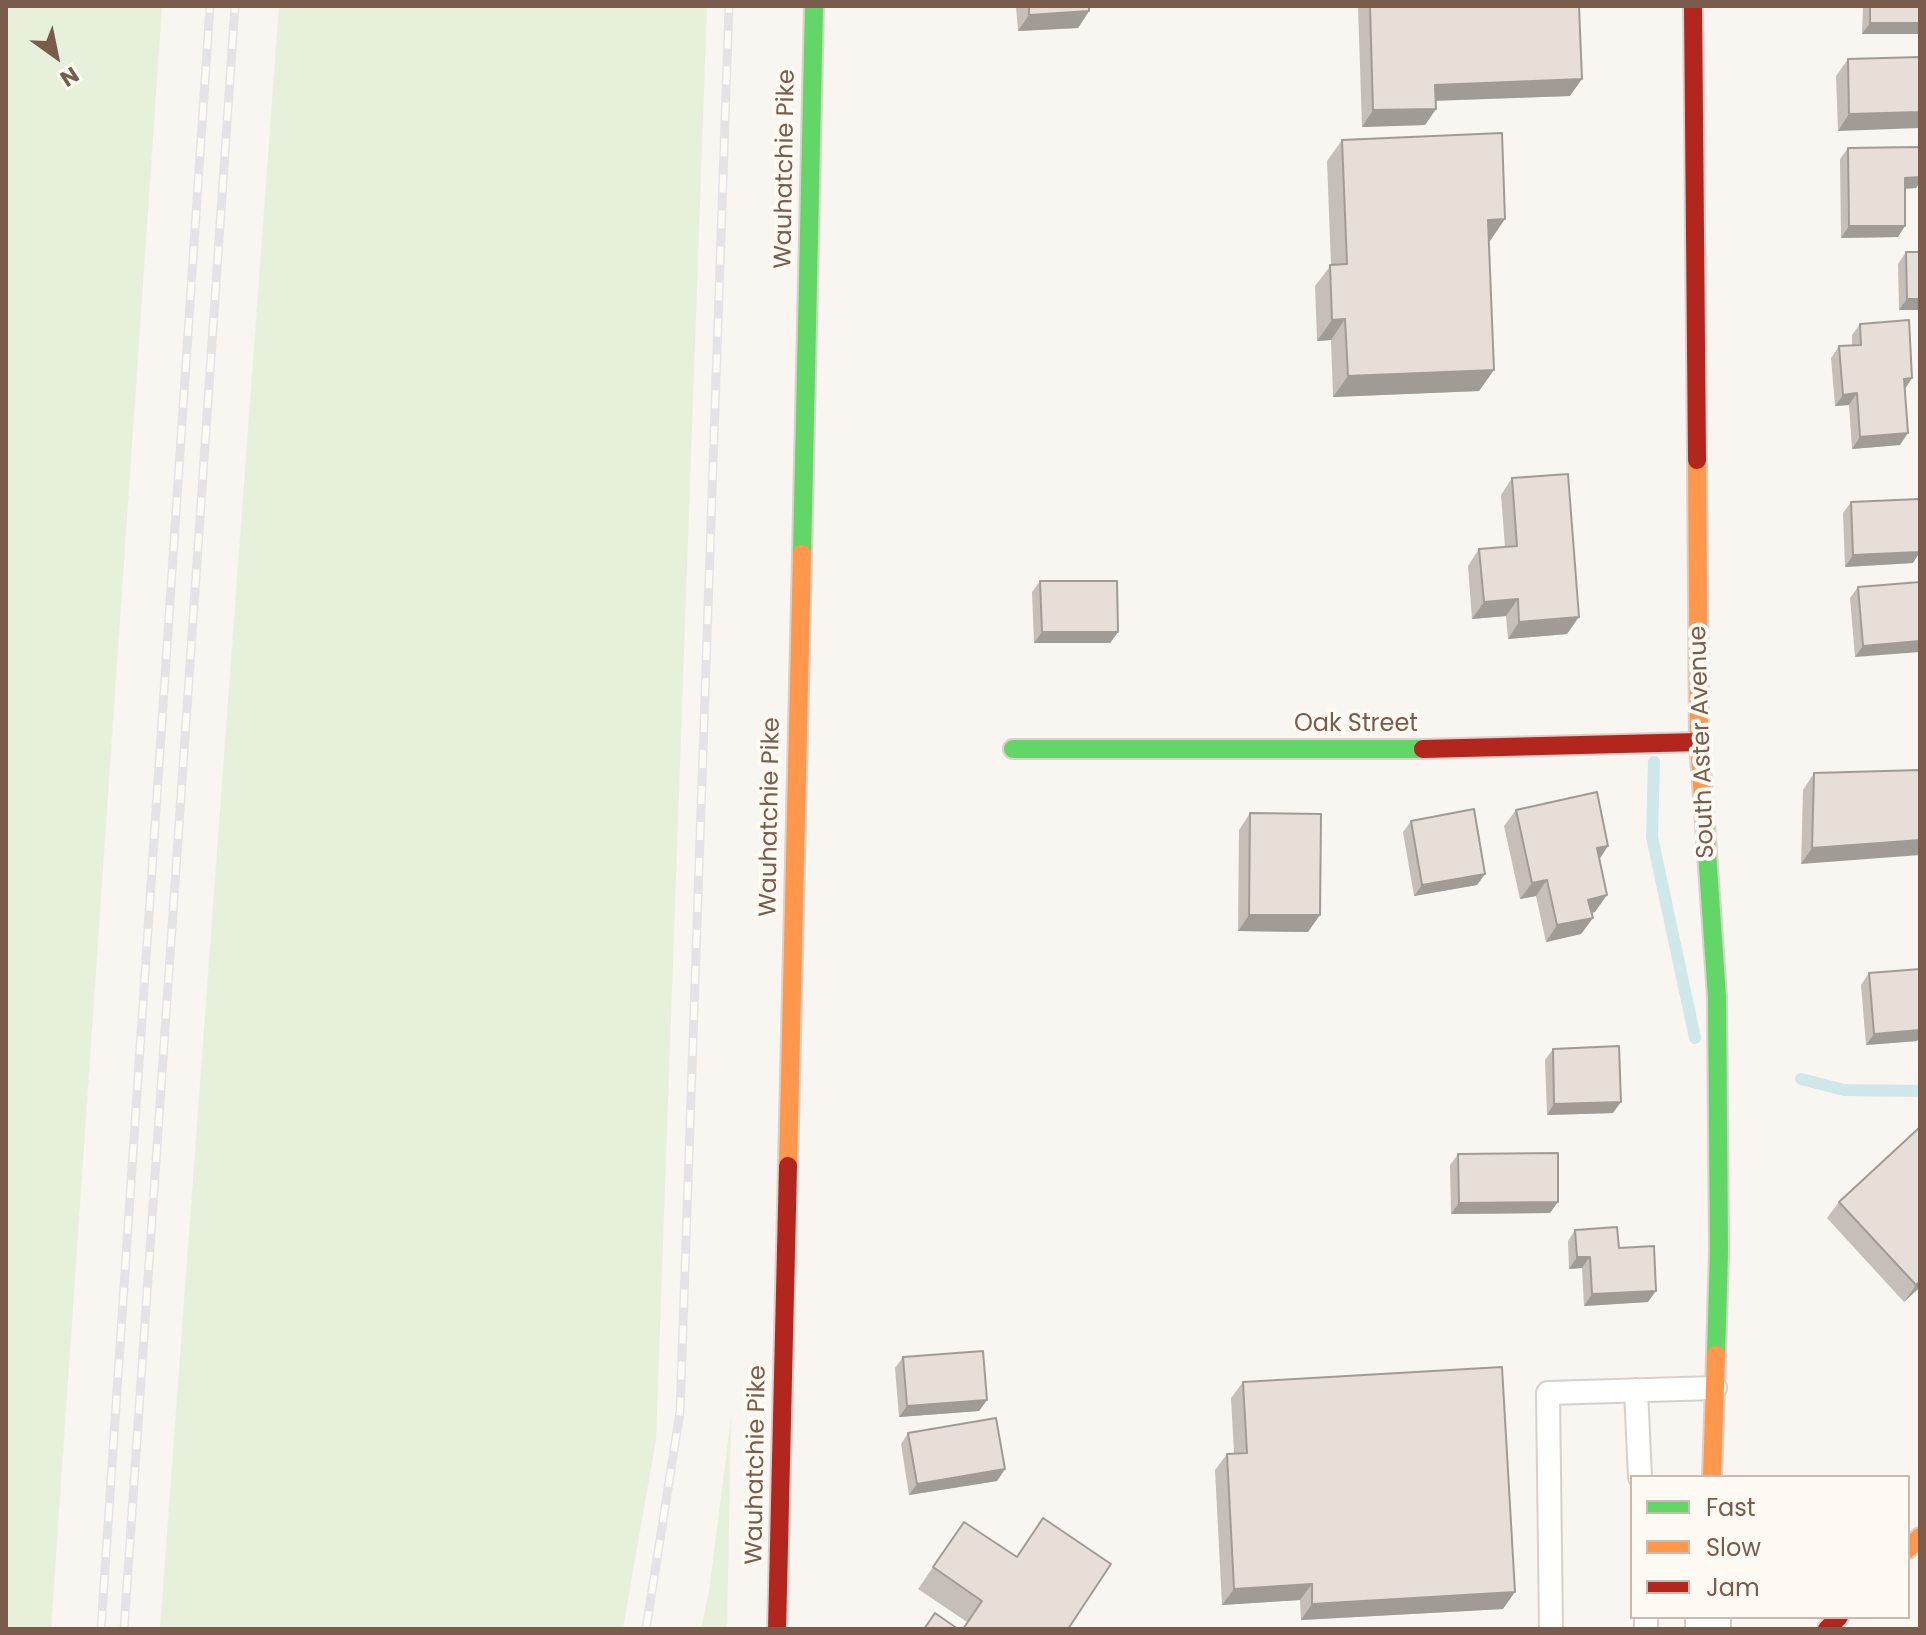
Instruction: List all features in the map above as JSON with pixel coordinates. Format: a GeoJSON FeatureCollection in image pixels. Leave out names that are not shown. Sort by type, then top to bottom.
{"type":"FeatureCollection","features":[{"type":"Feature","properties":{"kind":"street","name":"Wauhatchie Pike"},"geometry":{"type":"LineString","coordinates":[[777,1629],[814,6]]}},
{"type":"Feature","properties":{"kind":"street","name":"South Aster Avenue"},"geometry":{"type":"LineString","coordinates":[[1693,6],[1699,742],[1717,997],[1719,1251],[1712,1475]]}},
{"type":"Feature","properties":{"kind":"street","name":"Oak Street"},"geometry":{"type":"LineString","coordinates":[[1013,749],[1404,749],[1699,742]]}},
{"type":"Feature","properties":{"kind":"lane"},"geometry":{"type":"LineString","coordinates":[[1551,1629],[1548,1393],[1715,1388]]}},
{"type":"Feature","properties":{"kind":"lane"},"geometry":{"type":"LineString","coordinates":[[1636,1390],[1640,1475]]}},
{"type":"Feature","properties":{"kind":"green space"},"geometry":{"type":"Polygon","coordinates":[[[6,6],[162,6],[51,1629],[6,1629],[6,6]]]}},
{"type":"Feature","properties":{"kind":"green space"},"geometry":{"type":"Polygon","coordinates":[[[279,6],[707,6],[656,1439],[623,1629],[160,1629],[279,6]]]}},
{"type":"Feature","properties":{"kind":"green space"},"geometry":{"type":"Polygon","coordinates":[[[731,1418],[727,1629],[701,1629],[709,1591],[731,1418]]]}},
{"type":"Feature","properties":{"kind":"building"},"geometry":{"type":"Polygon","coordinates":[[[1029,6],[1089,6],[1089,11],[1029,15],[1029,6]]]}},
{"type":"Feature","properties":{"kind":"building"},"geometry":{"type":"Polygon","coordinates":[[[1370,6],[1579,6],[1582,79],[1435,85],[1436,109],[1373,110],[1370,6]]]}},
{"type":"Feature","properties":{"kind":"building"},"geometry":{"type":"Polygon","coordinates":[[[1870,6],[1920,6],[1920,23],[1870,23],[1870,6]]]}},
{"type":"Feature","properties":{"kind":"building"},"geometry":{"type":"Polygon","coordinates":[[[1920,57],[1920,112],[1849,114],[1848,59],[1920,57]]]}},
{"type":"Feature","properties":{"kind":"building"},"geometry":{"type":"Polygon","coordinates":[[[1502,133],[1505,219],[1488,220],[1494,370],[1348,376],[1345,319],[1332,320],[1330,265],[1347,264],[1342,140],[1502,133]]]}},
{"type":"Feature","properties":{"kind":"building"},"geometry":{"type":"Polygon","coordinates":[[[1920,147],[1920,177],[1905,178],[1905,226],[1849,226],[1848,148],[1920,147]]]}},
{"type":"Feature","properties":{"kind":"building"},"geometry":{"type":"Polygon","coordinates":[[[1906,252],[1920,252],[1920,299],[1907,299],[1906,252]]]}},
{"type":"Feature","properties":{"kind":"building"},"geometry":{"type":"Polygon","coordinates":[[[1909,320],[1912,378],[1904,379],[1908,433],[1860,437],[1857,393],[1843,395],[1839,346],[1861,345],[1860,324],[1909,320]]]}},
{"type":"Feature","properties":{"kind":"building"},"geometry":{"type":"Polygon","coordinates":[[[1568,474],[1579,617],[1519,622],[1518,599],[1484,602],[1479,549],[1517,546],[1512,478],[1568,474]]]}},
{"type":"Feature","properties":{"kind":"building"},"geometry":{"type":"Polygon","coordinates":[[[1919,499],[1920,552],[1853,555],[1851,502],[1919,499]]]}},
{"type":"Feature","properties":{"kind":"building"},"geometry":{"type":"Polygon","coordinates":[[[1040,581],[1117,581],[1118,632],[1042,632],[1040,581]]]}},
{"type":"Feature","properties":{"kind":"building"},"geometry":{"type":"Polygon","coordinates":[[[1920,582],[1920,641],[1863,646],[1858,587],[1920,582]]]}},
{"type":"Feature","properties":{"kind":"building"},"geometry":{"type":"Polygon","coordinates":[[[1920,770],[1920,840],[1812,848],[1814,773],[1920,770]]]}},
{"type":"Feature","properties":{"kind":"building"},"geometry":{"type":"Polygon","coordinates":[[[1597,792],[1608,846],[1597,848],[1607,895],[1588,900],[1593,918],[1557,925],[1547,880],[1532,883],[1516,810],[1597,792]]]}},
{"type":"Feature","properties":{"kind":"building"},"geometry":{"type":"Polygon","coordinates":[[[1474,809],[1485,874],[1422,885],[1411,821],[1474,809]]]}},
{"type":"Feature","properties":{"kind":"building"},"geometry":{"type":"Polygon","coordinates":[[[1250,813],[1321,814],[1320,915],[1249,915],[1250,813]]]}},
{"type":"Feature","properties":{"kind":"building"},"geometry":{"type":"Polygon","coordinates":[[[1920,969],[1920,1030],[1874,1034],[1869,973],[1920,969]]]}},
{"type":"Feature","properties":{"kind":"building"},"geometry":{"type":"Polygon","coordinates":[[[1619,1046],[1621,1102],[1554,1104],[1553,1049],[1619,1046]]]}},
{"type":"Feature","properties":{"kind":"building"},"geometry":{"type":"Polygon","coordinates":[[[1920,1127],[1920,1281],[1916,1285],[1839,1202],[1920,1127]]]}},
{"type":"Feature","properties":{"kind":"building"},"geometry":{"type":"Polygon","coordinates":[[[1558,1153],[1558,1202],[1459,1203],[1458,1154],[1558,1153]]]}},
{"type":"Feature","properties":{"kind":"building"},"geometry":{"type":"Polygon","coordinates":[[[1617,1227],[1619,1248],[1654,1246],[1656,1291],[1592,1294],[1590,1257],[1577,1257],[1575,1230],[1617,1227]]]}},
{"type":"Feature","properties":{"kind":"building"},"geometry":{"type":"Polygon","coordinates":[[[983,1351],[987,1400],[907,1406],[903,1357],[983,1351]]]}},
{"type":"Feature","properties":{"kind":"building"},"geometry":{"type":"Polygon","coordinates":[[[1502,1367],[1515,1592],[1312,1604],[1312,1584],[1234,1589],[1227,1454],[1247,1453],[1243,1382],[1502,1367]]]}},
{"type":"Feature","properties":{"kind":"building"},"geometry":{"type":"Polygon","coordinates":[[[996,1418],[1005,1469],[917,1484],[908,1433],[996,1418]]]}},
{"type":"Feature","properties":{"kind":"building"},"geometry":{"type":"Polygon","coordinates":[[[1043,1518],[1111,1564],[1068,1629],[963,1629],[982,1601],[933,1567],[964,1522],[1017,1557],[1043,1518]]]}},
{"type":"Feature","properties":{"kind":"building"},"geometry":{"type":"Polygon","coordinates":[[[935,1613],[958,1629],[924,1629],[935,1613]]]}},
{"type":"Feature","properties":{"kind":"waterway"},"geometry":{"type":"LineString","coordinates":[[1654,762],[1652,837],[1695,1038]]}},
{"type":"Feature","properties":{"kind":"waterway"},"geometry":{"type":"LineString","coordinates":[[1801,1079],[1844,1090],[1920,1091]]}},
{"type":"Feature","properties":{"kind":"railway"},"geometry":{"type":"LineString","coordinates":[[101,1629],[210,6]]}},
{"type":"Feature","properties":{"kind":"railway"},"geometry":{"type":"LineString","coordinates":[[124,1629],[235,6]]}},
{"type":"Feature","properties":{"kind":"railway"},"geometry":{"type":"LineString","coordinates":[[646,1629],[680,1412],[729,6]]}},
{"type":"Feature","properties":{"kind":"traffic: fast"},"geometry":{"type":"LineString","coordinates":[[802,554],[814,6]]}},
{"type":"Feature","properties":{"kind":"traffic: fast"},"geometry":{"type":"LineString","coordinates":[[1013,749],[1423,749]]}},
{"type":"Feature","properties":{"kind":"traffic: fast"},"geometry":{"type":"LineString","coordinates":[[1705,824],[1717,997],[1719,1251],[1716,1355]]}},
{"type":"Feature","properties":{"kind":"traffic: slow"},"geometry":{"type":"LineString","coordinates":[[1697,460],[1699,742],[1705,824]]}},
{"type":"Feature","properties":{"kind":"traffic: slow"},"geometry":{"type":"LineString","coordinates":[[788,1166],[802,554]]}},
{"type":"Feature","properties":{"kind":"traffic: slow"},"geometry":{"type":"LineString","coordinates":[[1712,1475],[1716,1355]]}},
{"type":"Feature","properties":{"kind":"traffic: slow"},"geometry":{"type":"LineString","coordinates":[[1910,1547],[1920,1537]]}},
{"type":"Feature","properties":{"kind":"traffic: jam"},"geometry":{"type":"LineString","coordinates":[[1693,6],[1697,460]]}},
{"type":"Feature","properties":{"kind":"traffic: jam"},"geometry":{"type":"LineString","coordinates":[[1423,749],[1699,742]]}},
{"type":"Feature","properties":{"kind":"traffic: jam"},"geometry":{"type":"LineString","coordinates":[[777,1629],[788,1166]]}},
{"type":"Feature","properties":{"kind":"traffic: jam"},"geometry":{"type":"LineString","coordinates":[[1827,1629],[1837,1619]]}}]}
